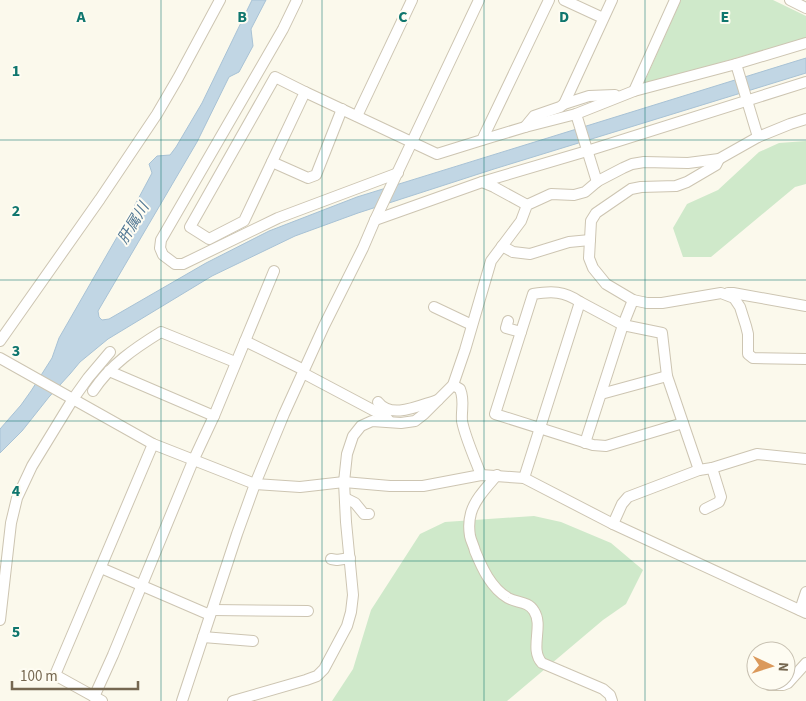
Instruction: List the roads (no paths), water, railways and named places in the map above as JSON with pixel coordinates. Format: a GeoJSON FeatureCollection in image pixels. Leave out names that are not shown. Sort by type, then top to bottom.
{"type":"FeatureCollection","features":[{"type":"Feature","properties":{"kind":"street"},"geometry":{"type":"LineString","coordinates":[[0,341],[157,114],[220,0]]}},
{"type":"Feature","properties":{"kind":"street"},"geometry":{"type":"LineString","coordinates":[[297,0],[283,29],[162,240],[160,248],[163,254],[175,264],[183,264],[278,218],[397,175]]}},
{"type":"Feature","properties":{"kind":"street"},"geometry":{"type":"LineString","coordinates":[[357,116],[412,0]]}},
{"type":"Feature","properties":{"kind":"street"},"geometry":{"type":"LineString","coordinates":[[182,701],[237,534],[284,414],[479,0]]}},
{"type":"Feature","properties":{"kind":"street"},"geometry":{"type":"LineString","coordinates":[[482,140],[550,0]]}},
{"type":"Feature","properties":{"kind":"street"},"geometry":{"type":"LineString","coordinates":[[564,0],[603,18]]}},
{"type":"Feature","properties":{"kind":"street"},"geometry":{"type":"LineString","coordinates":[[564,104],[612,0]]}},
{"type":"Feature","properties":{"kind":"street"},"geometry":{"type":"LineString","coordinates":[[634,91],[675,0]]}},
{"type":"Feature","properties":{"kind":"street"},"geometry":{"type":"LineString","coordinates":[[790,0],[806,8]]}},
{"type":"Feature","properties":{"kind":"street"},"geometry":{"type":"LineString","coordinates":[[305,92],[244,221],[209,239],[190,227],[275,76],[437,154],[526,127],[577,118],[634,91],[738,69],[806,43]]}},
{"type":"Feature","properties":{"kind":"street"},"geometry":{"type":"LineString","coordinates":[[738,69],[758,137]]}},
{"type":"Feature","properties":{"kind":"street"},"geometry":{"type":"LineString","coordinates":[[375,220],[482,182],[806,82]]}},
{"type":"Feature","properties":{"kind":"street"},"geometry":{"type":"LineString","coordinates":[[526,127],[534,116],[564,104],[589,96],[623,95]]}},
{"type":"Feature","properties":{"kind":"street"},"geometry":{"type":"LineString","coordinates":[[272,162],[308,178],[316,175],[342,109]]}},
{"type":"Feature","properties":{"kind":"street"},"geometry":{"type":"LineString","coordinates":[[577,118],[597,182]]}},
{"type":"Feature","properties":{"kind":"street"},"geometry":{"type":"LineString","coordinates":[[233,701],[306,680],[317,676],[324,668],[348,626],[351,612],[353,594],[344,482],[347,454],[353,436],[361,426],[372,421],[401,423],[415,421],[453,385],[491,261],[520,221],[527,205],[551,194],[574,195],[585,192],[597,182],[632,164],[644,162],[688,163],[719,159],[758,137],[790,124],[806,120]]}},
{"type":"Feature","properties":{"kind":"street"},"geometry":{"type":"LineString","coordinates":[[719,159],[716,165],[687,182],[676,186],[631,189],[596,213],[591,220],[589,258],[593,268],[606,284],[633,300],[647,303],[662,303],[721,293],[733,293],[806,306]]}},
{"type":"Feature","properties":{"kind":"street"},"geometry":{"type":"LineString","coordinates":[[482,182],[494,186],[527,205]]}},
{"type":"Feature","properties":{"kind":"street"},"geometry":{"type":"LineString","coordinates":[[502,246],[513,252],[530,254],[569,242],[590,240]]}},
{"type":"Feature","properties":{"kind":"street"},"geometry":{"type":"LineString","coordinates":[[152,444],[55,675],[98,699],[193,461],[214,416],[274,271]]}},
{"type":"Feature","properties":{"kind":"street"},"geometry":{"type":"LineString","coordinates":[[733,293],[741,290],[750,290],[776,294]]}},
{"type":"Feature","properties":{"kind":"street"},"geometry":{"type":"LineString","coordinates":[[683,422],[606,446],[593,446],[495,414],[533,294],[547,292],[571,296],[623,325],[662,333],[666,376],[683,422],[699,470]]}},
{"type":"Feature","properties":{"kind":"street"},"geometry":{"type":"LineString","coordinates":[[721,293],[734,298],[740,307],[748,334],[748,354],[753,358],[806,359]]}},
{"type":"Feature","properties":{"kind":"street"},"geometry":{"type":"LineString","coordinates":[[585,443],[623,325],[633,300]]}},
{"type":"Feature","properties":{"kind":"street"},"geometry":{"type":"LineString","coordinates":[[524,478],[580,302]]}},
{"type":"Feature","properties":{"kind":"street"},"geometry":{"type":"LineString","coordinates":[[434,307],[472,325]]}},
{"type":"Feature","properties":{"kind":"street"},"geometry":{"type":"LineString","coordinates":[[508,321],[506,328],[521,332]]}},
{"type":"Feature","properties":{"kind":"street"},"geometry":{"type":"LineString","coordinates":[[93,391],[102,378],[132,351],[161,332],[235,362]]}},
{"type":"Feature","properties":{"kind":"street"},"geometry":{"type":"LineString","coordinates":[[244,341],[386,416],[390,422]]}},
{"type":"Feature","properties":{"kind":"street"},"geometry":{"type":"LineString","coordinates":[[0,620],[12,523],[17,498],[32,466],[71,398],[110,352]]}},
{"type":"Feature","properties":{"kind":"street"},"geometry":{"type":"LineString","coordinates":[[1,358],[152,444],[255,484],[300,487],[344,482],[390,486],[423,486],[481,475],[524,478],[613,524],[803,612],[806,592]]}},
{"type":"Feature","properties":{"kind":"street"},"geometry":{"type":"LineString","coordinates":[[109,371],[214,416]]}},
{"type":"Feature","properties":{"kind":"street"},"geometry":{"type":"LineString","coordinates":[[601,394],[666,376]]}},
{"type":"Feature","properties":{"kind":"street"},"geometry":{"type":"LineString","coordinates":[[453,385],[460,389],[462,395],[462,419],[481,475]]}},
{"type":"Feature","properties":{"kind":"street"},"geometry":{"type":"LineString","coordinates":[[378,402],[381,406],[394,411],[439,399]]}},
{"type":"Feature","properties":{"kind":"street"},"geometry":{"type":"LineString","coordinates":[[613,524],[622,504],[628,497],[699,470],[712,468],[757,454],[806,459]]}},
{"type":"Feature","properties":{"kind":"street"},"geometry":{"type":"LineString","coordinates":[[705,509],[719,502],[721,497],[712,468]]}},
{"type":"Feature","properties":{"kind":"street"},"geometry":{"type":"LineString","coordinates":[[497,475],[476,501],[470,514],[470,538],[481,566],[494,587],[508,598],[528,604],[535,612],[538,620],[538,659],[542,663],[603,689],[610,695],[612,701]]}},
{"type":"Feature","properties":{"kind":"street"},"geometry":{"type":"LineString","coordinates":[[345,498],[355,503],[364,514],[368,514]]}},
{"type":"Feature","properties":{"kind":"street"},"geometry":{"type":"LineString","coordinates":[[332,559],[350,558]]}},
{"type":"Feature","properties":{"kind":"street"},"geometry":{"type":"LineString","coordinates":[[101,568],[211,612],[308,611]]}},
{"type":"Feature","properties":{"kind":"street"},"geometry":{"type":"LineString","coordinates":[[203,637],[253,641]]}},
{"type":"Feature","properties":{"kind":"street"},"geometry":{"type":"LineString","coordinates":[[796,674],[806,663]]}},
{"type":"Feature","properties":{"kind":"water","name":"肝属川"},"geometry":{"type":"Polygon","coordinates":[[[252,0],[266,0],[251,29],[253,46],[239,72],[229,77],[197,142],[98,311],[99,317],[102,320],[109,319],[206,263],[269,231],[357,197],[806,58],[806,73],[494,169],[358,213],[295,236],[212,276],[108,339],[80,362],[22,431],[0,453],[0,429],[21,405],[52,358],[59,338],[152,173],[149,164],[157,156],[170,155],[202,103],[252,0]]]}}]}
